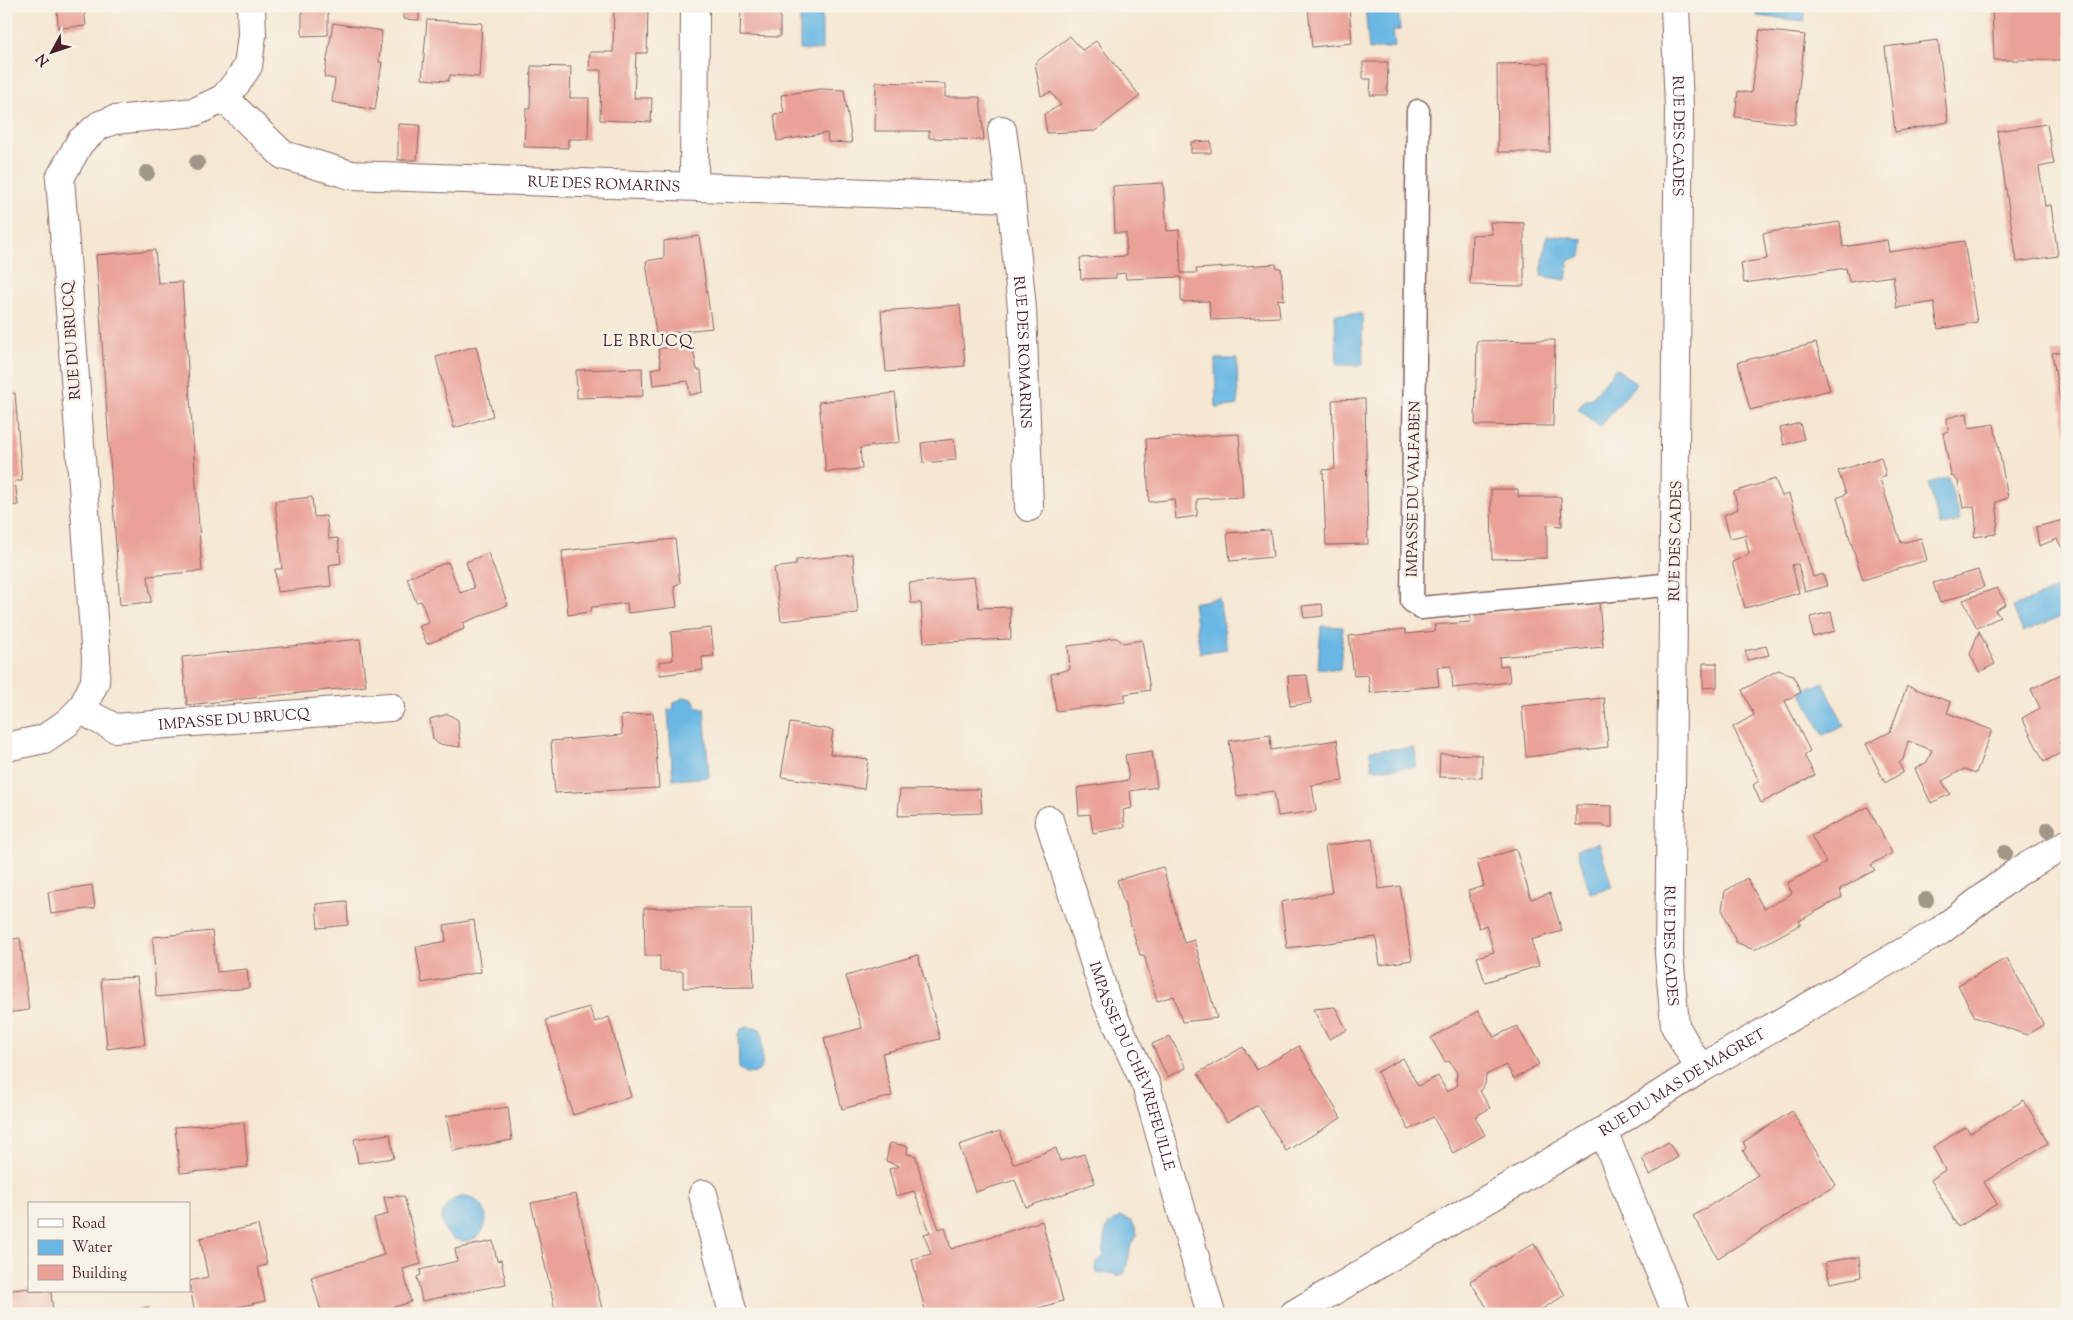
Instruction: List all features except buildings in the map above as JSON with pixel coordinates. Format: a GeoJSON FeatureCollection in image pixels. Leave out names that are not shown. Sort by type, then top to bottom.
{"type":"FeatureCollection","features":[{"type":"Feature","properties":{"kind":"street","name":"RUE DU BRUCQ"},"geometry":{"type":"LineString","coordinates":[[6,747],[44,739],[68,722],[82,708],[94,682],[96,658],[60,178],[80,142],[100,125],[114,120],[195,112],[224,98],[248,66],[252,36],[251,6]]}},
{"type":"Feature","properties":{"kind":"street"},"geometry":{"type":"LineString","coordinates":[[694,186],[695,6]]}},
{"type":"Feature","properties":{"kind":"street","name":"RUE DES CADES"},"geometry":{"type":"LineString","coordinates":[[1675,6],[1679,119],[1675,584],[1669,954],[1676,1026],[1700,1069]]}},
{"type":"Feature","properties":{"kind":"street","name":"RUE DES ROMARINS"},"geometry":{"type":"LineString","coordinates":[[224,98],[283,155],[351,175],[1011,198]]}},
{"type":"Feature","properties":{"kind":"street","name":"RUE DES ROMARINS"},"geometry":{"type":"LineString","coordinates":[[1002,130],[1022,308],[1029,507]]}},
{"type":"Feature","properties":{"kind":"street","name":"IMPASSE DU BRUCQ"},"geometry":{"type":"LineString","coordinates":[[82,708],[115,728],[390,707]]}},
{"type":"Feature","properties":{"kind":"street","name":"IMPASSE DU CHÈVREFEUILLE"},"geometry":{"type":"LineString","coordinates":[[1049,820],[1107,1002],[1146,1085],[1211,1314]]}},
{"type":"Feature","properties":{"kind":"street","name":"RUE DU MAS DE MAGRET"},"geometry":{"type":"LineString","coordinates":[[1294,1314],[1603,1131],[1700,1069],[1940,931],[2017,872],[2067,844]]}},
{"type":"Feature","properties":{"kind":"street"},"geometry":{"type":"LineString","coordinates":[[1603,1131],[1677,1314]]}},
{"type":"Feature","properties":{"kind":"street"},"geometry":{"type":"LineString","coordinates":[[703,1194],[733,1314]]}},
{"type":"Feature","properties":{"kind":"lane","name":"IMPASSE DU VALFABEN"},"geometry":{"type":"LineString","coordinates":[[1418,111],[1412,602],[1421,608],[1675,584]]}},
{"type":"Feature","properties":{"kind":"water"},"geometry":{"type":"Polygon","coordinates":[[[1365,6],[1398,6],[1400,30],[1393,31],[1395,47],[1369,50],[1365,6]]]}},
{"type":"Feature","properties":{"kind":"water"},"geometry":{"type":"Polygon","coordinates":[[[1758,6],[1806,6],[1804,21],[1757,16],[1758,6]]]}},
{"type":"Feature","properties":{"kind":"water"},"geometry":{"type":"Polygon","coordinates":[[[800,10],[822,10],[822,50],[800,50],[800,10]]]}},
{"type":"Feature","properties":{"kind":"water"},"geometry":{"type":"Polygon","coordinates":[[[1547,235],[1583,239],[1581,257],[1569,260],[1566,280],[1541,276],[1547,235]]]}},
{"type":"Feature","properties":{"kind":"water"},"geometry":{"type":"Polygon","coordinates":[[[1335,314],[1362,314],[1363,365],[1337,365],[1335,314]]]}},
{"type":"Feature","properties":{"kind":"water"},"geometry":{"type":"Polygon","coordinates":[[[1215,359],[1237,359],[1238,405],[1216,408],[1215,359]]]}},
{"type":"Feature","properties":{"kind":"water"},"geometry":{"type":"Polygon","coordinates":[[[1616,368],[1636,384],[1600,427],[1578,409],[1586,399],[1592,398],[1616,368]]]}},
{"type":"Feature","properties":{"kind":"water"},"geometry":{"type":"Polygon","coordinates":[[[1948,477],[1960,521],[1940,526],[1928,483],[1948,477]]]}},
{"type":"Feature","properties":{"kind":"water"},"geometry":{"type":"Polygon","coordinates":[[[2056,589],[2067,614],[2023,632],[2013,607],[2056,589]]]}},
{"type":"Feature","properties":{"kind":"water"},"geometry":{"type":"Polygon","coordinates":[[[1219,598],[1227,649],[1200,653],[1193,603],[1219,598]]]}},
{"type":"Feature","properties":{"kind":"water"},"geometry":{"type":"Polygon","coordinates":[[[1321,626],[1343,627],[1340,670],[1318,668],[1321,626]]]}},
{"type":"Feature","properties":{"kind":"water"},"geometry":{"type":"Polygon","coordinates":[[[1823,682],[1844,726],[1823,735],[1801,692],[1823,682]]]}},
{"type":"Feature","properties":{"kind":"water"},"geometry":{"type":"Polygon","coordinates":[[[684,697],[693,699],[698,708],[704,708],[709,777],[673,780],[668,710],[673,710],[674,703],[684,697]]]}},
{"type":"Feature","properties":{"kind":"water"},"geometry":{"type":"Polygon","coordinates":[[[1415,748],[1416,767],[1372,769],[1370,750],[1415,748]]]}},
{"type":"Feature","properties":{"kind":"water"},"geometry":{"type":"Polygon","coordinates":[[[1599,843],[1612,887],[1590,893],[1577,849],[1599,843]]]}},
{"type":"Feature","properties":{"kind":"water"},"geometry":{"type":"Polygon","coordinates":[[[748,1027],[760,1029],[762,1034],[762,1067],[754,1073],[745,1072],[739,1068],[738,1034],[741,1029],[748,1027]]]}},
{"type":"Feature","properties":{"kind":"water"},"geometry":{"type":"Polygon","coordinates":[[[460,1197],[468,1197],[480,1203],[486,1219],[480,1235],[468,1241],[460,1241],[448,1235],[442,1223],[442,1215],[448,1203],[460,1197]]]}},
{"type":"Feature","properties":{"kind":"water"},"geometry":{"type":"Polygon","coordinates":[[[1120,1217],[1132,1223],[1137,1236],[1131,1244],[1125,1273],[1119,1277],[1111,1273],[1097,1273],[1095,1263],[1104,1256],[1104,1239],[1107,1229],[1114,1220],[1120,1217]]]}},
{"type":"Feature","properties":{"kind":"district","name":"LE BRUCQ"},"geometry":{"type":"Point","coordinates":[648,340]}}]}
